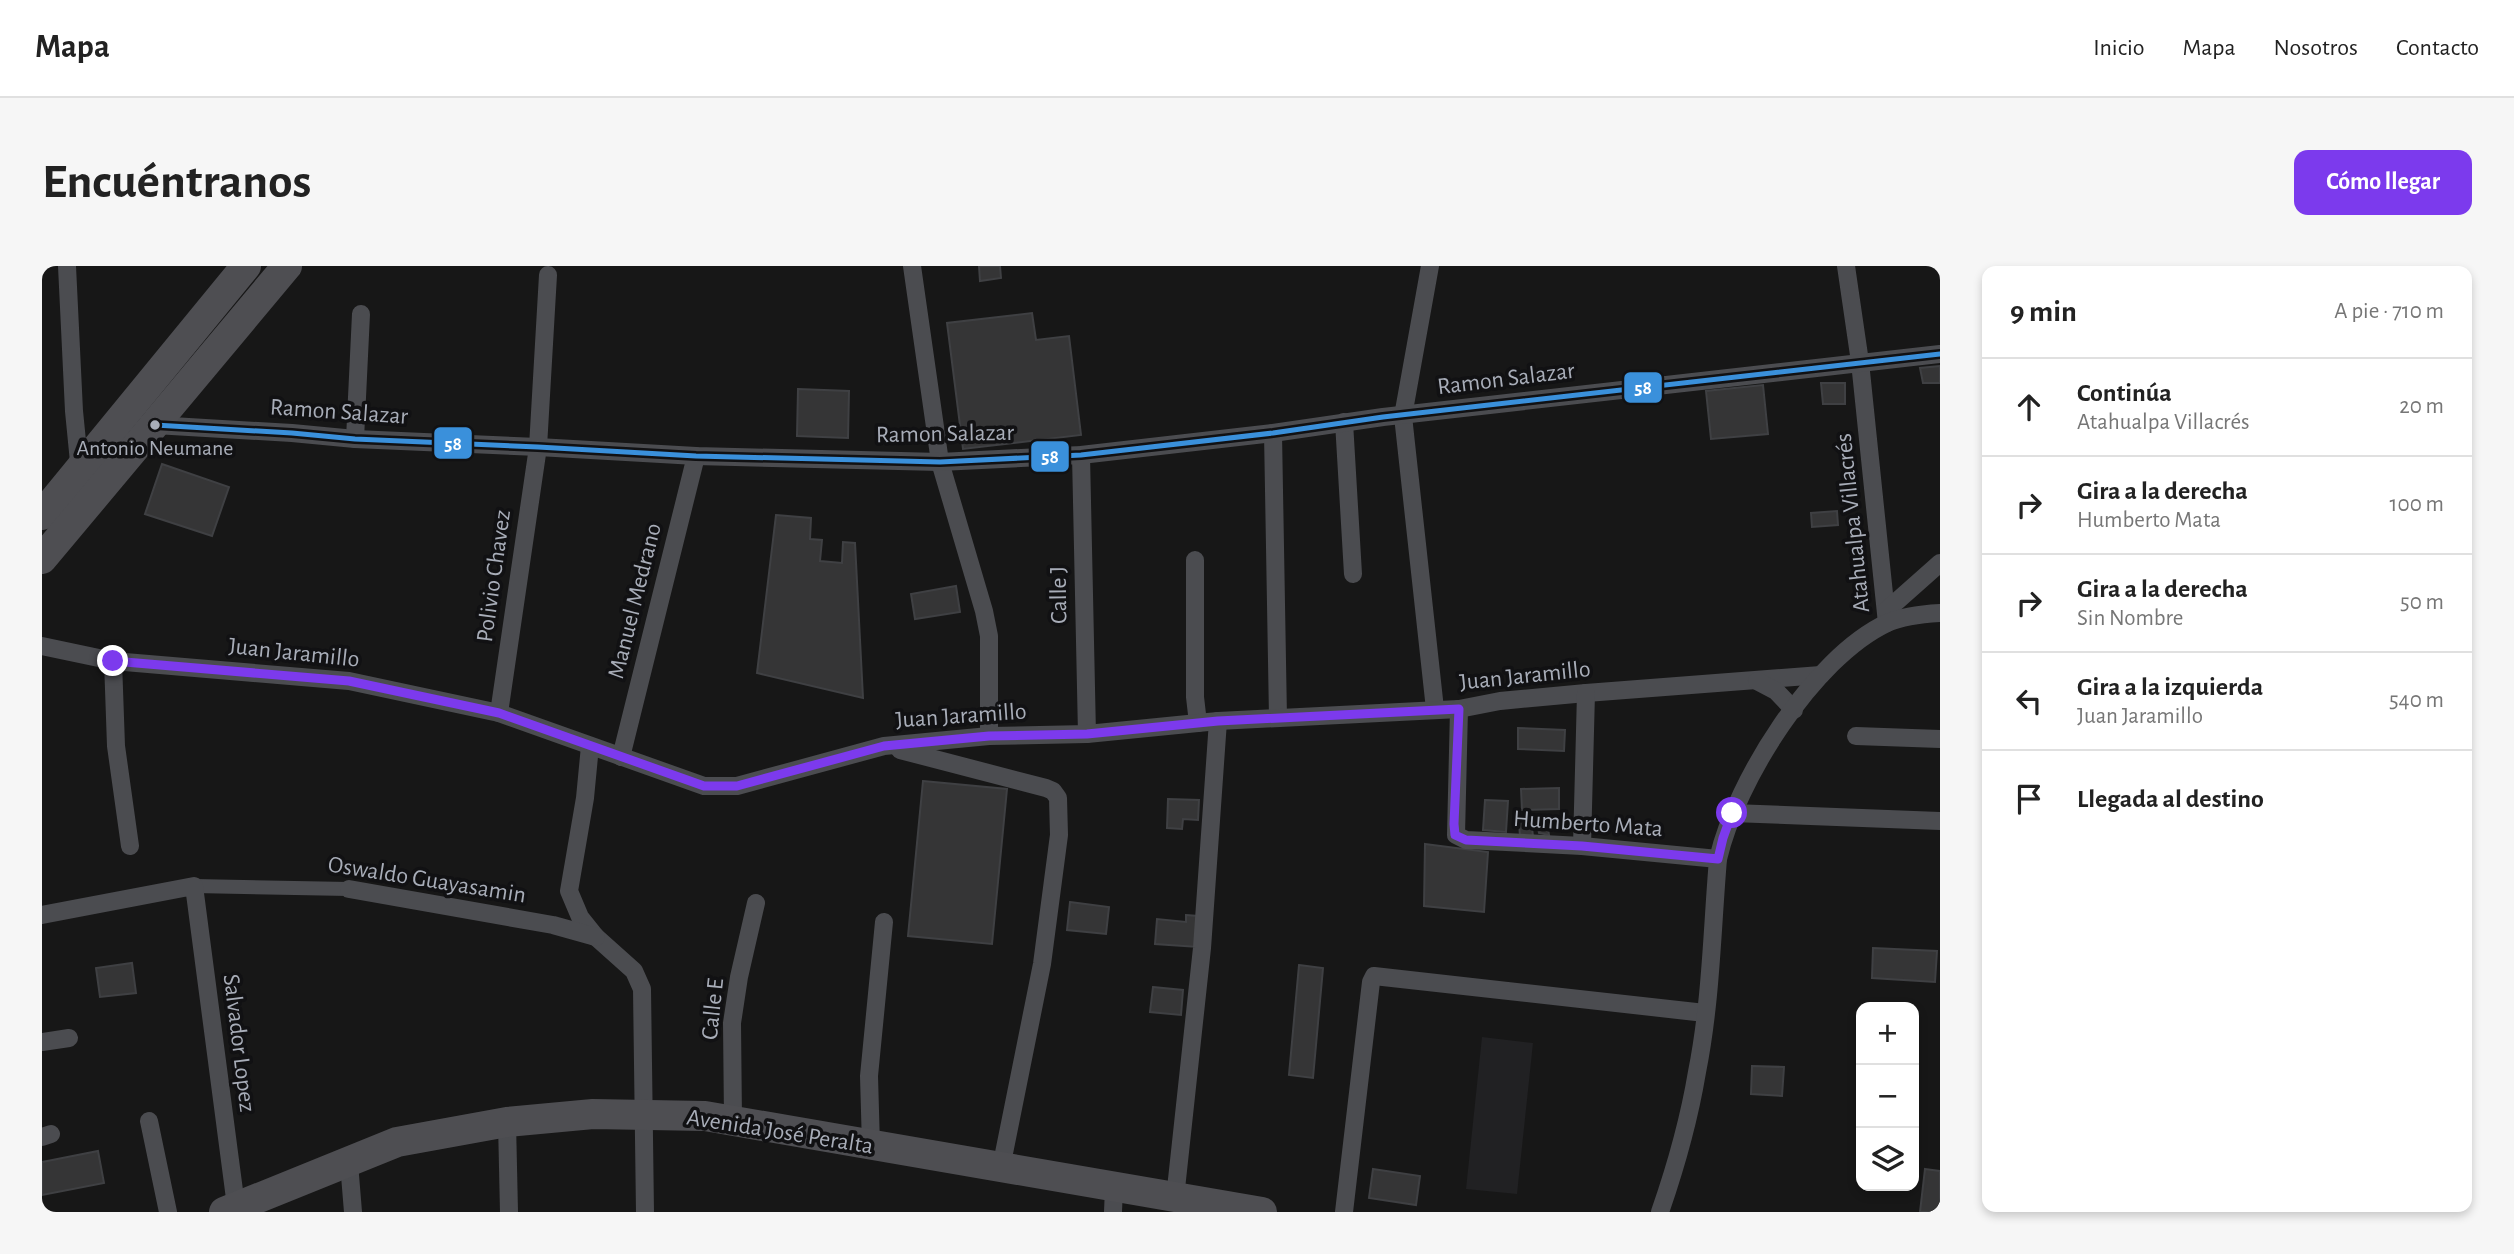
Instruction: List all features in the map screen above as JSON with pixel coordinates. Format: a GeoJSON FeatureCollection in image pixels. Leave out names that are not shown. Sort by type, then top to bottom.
{"type":"FeatureCollection","features":[{"type":"Feature","properties":{"kind":"highway"},"geometry":{"type":"LineString","coordinates":[[42,515],[246,266]]}},
{"type":"Feature","properties":{"kind":"highway"},"geometry":{"type":"LineString","coordinates":[[42,559],[287,266]]}},
{"type":"Feature","properties":{"kind":"highway","name":"Avenida José Peralta"},"geometry":{"type":"LineString","coordinates":[[230,1209],[397,1142],[507,1122],[593,1114],[705,1116],[733,1120],[1001,1168],[1114,1200],[1175,1198],[1262,1212]]}},
{"type":"Feature","properties":{"kind":"street"},"geometry":{"type":"LineString","coordinates":[[67,266],[74,411],[85,507]]}},
{"type":"Feature","properties":{"kind":"street"},"geometry":{"type":"LineString","coordinates":[[912,266],[940,462],[989,636],[989,736]]}},
{"type":"Feature","properties":{"kind":"street"},"geometry":{"type":"LineString","coordinates":[[1430,266],[1403,416],[1435,709]]}},
{"type":"Feature","properties":{"kind":"street","name":"Atahualpa Villacrés"},"geometry":{"type":"LineString","coordinates":[[1660,1212],[1676,1165],[1695,1085],[1705,1013],[1718,859],[1732,813],[1766,748],[1821,675],[1887,616],[1860,362],[1846,266]]}},
{"type":"Feature","properties":{"kind":"street","name":"Polivio Chavez"},"geometry":{"type":"LineString","coordinates":[[499,713],[538,447],[548,275]]}},
{"type":"Feature","properties":{"kind":"street"},"geometry":{"type":"LineString","coordinates":[[355,439],[361,314]]}},
{"type":"Feature","properties":{"kind":"street","name":"Ramon Salazar"},"geometry":{"type":"LineString","coordinates":[[155,425],[355,439],[696,456],[940,462],[1081,455],[1940,354]]}},
{"type":"Feature","properties":{"kind":"street"},"geometry":{"type":"LineString","coordinates":[[1344,422],[1353,574]]}},
{"type":"Feature","properties":{"kind":"street"},"geometry":{"type":"LineString","coordinates":[[1273,433],[1278,718]]}},
{"type":"Feature","properties":{"kind":"street","name":"Calle J"},"geometry":{"type":"LineString","coordinates":[[1081,455],[1087,734]]}},
{"type":"Feature","properties":{"kind":"street","name":"Manuel Medrano"},"geometry":{"type":"LineString","coordinates":[[621,757],[696,456]]}},
{"type":"Feature","properties":{"kind":"street"},"geometry":{"type":"LineString","coordinates":[[1195,560],[1195,697],[1198,723]]}},
{"type":"Feature","properties":{"kind":"street"},"geometry":{"type":"LineString","coordinates":[[1887,616],[1940,563]]}},
{"type":"Feature","properties":{"kind":"street"},"geometry":{"type":"LineString","coordinates":[[1887,616],[1940,613]]}},
{"type":"Feature","properties":{"kind":"street","name":"Juan Jaramillo"},"geometry":{"type":"LineString","coordinates":[[42,646],[113,661],[349,681],[499,713],[704,786],[737,786],[884,746],[989,736],[1087,734],[1218,721],[1459,709],[1500,701],[1586,692],[1821,675]]}},
{"type":"Feature","properties":{"kind":"street"},"geometry":{"type":"LineString","coordinates":[[113,661],[116,746],[130,846]]}},
{"type":"Feature","properties":{"kind":"street"},"geometry":{"type":"LineString","coordinates":[[1757,681],[1776,691],[1794,710]]}},
{"type":"Feature","properties":{"kind":"street"},"geometry":{"type":"LineString","coordinates":[[1582,846],[1586,692]]}},
{"type":"Feature","properties":{"kind":"street","name":"Humberto Mata"},"geometry":{"type":"LineString","coordinates":[[1459,709],[1455,835],[1466,840],[1582,846],[1718,859]]}},
{"type":"Feature","properties":{"kind":"street"},"geometry":{"type":"LineString","coordinates":[[1175,1198],[1202,948],[1218,721]]}},
{"type":"Feature","properties":{"kind":"street"},"geometry":{"type":"LineString","coordinates":[[1856,736],[1940,739]]}},
{"type":"Feature","properties":{"kind":"street"},"geometry":{"type":"LineString","coordinates":[[590,746],[585,798],[569,891],[580,917],[596,937],[635,971],[642,989],[645,1212]]}},
{"type":"Feature","properties":{"kind":"street"},"geometry":{"type":"LineString","coordinates":[[884,746],[1046,788],[1058,798],[1059,835],[1042,964],[1001,1168]]}},
{"type":"Feature","properties":{"kind":"street"},"geometry":{"type":"LineString","coordinates":[[1732,813],[1940,821]]}},
{"type":"Feature","properties":{"kind":"street","name":"Oswaldo Guayasamin"},"geometry":{"type":"LineString","coordinates":[[42,915],[194,886],[349,889],[553,925],[596,937]]}},
{"type":"Feature","properties":{"kind":"street","name":"Salvador Lopez"},"geometry":{"type":"LineString","coordinates":[[194,886],[230,1209]]}},
{"type":"Feature","properties":{"kind":"street","name":"Calle E"},"geometry":{"type":"LineString","coordinates":[[733,1120],[732,1023],[739,977],[756,903]]}},
{"type":"Feature","properties":{"kind":"street"},"geometry":{"type":"LineString","coordinates":[[871,1146],[869,1076],[884,922]]}},
{"type":"Feature","properties":{"kind":"street"},"geometry":{"type":"LineString","coordinates":[[1344,1212],[1371,982],[1374,976],[1705,1013]]}},
{"type":"Feature","properties":{"kind":"street"},"geometry":{"type":"LineString","coordinates":[[42,1042],[69,1038]]}},
{"type":"Feature","properties":{"kind":"street"},"geometry":{"type":"LineString","coordinates":[[149,1121],[168,1212]]}},
{"type":"Feature","properties":{"kind":"street"},"geometry":{"type":"LineString","coordinates":[[507,1122],[509,1212]]}},
{"type":"Feature","properties":{"kind":"street"},"geometry":{"type":"LineString","coordinates":[[349,1163],[353,1212]]}},
{"type":"Feature","properties":{"kind":"shaded area"},"geometry":{"type":"Polygon","coordinates":[[[1482,1037],[1533,1043],[1517,1194],[1466,1189],[1482,1037]]]}},
{"type":"Feature","properties":{"kind":"building"},"geometry":{"type":"Polygon","coordinates":[[[979,266],[1000,266],[1001,278],[980,281],[979,266]]]}},
{"type":"Feature","properties":{"kind":"building"},"geometry":{"type":"Polygon","coordinates":[[[1032,313],[1036,340],[1069,336],[1081,435],[963,449],[947,323],[1032,313]]]}},
{"type":"Feature","properties":{"kind":"building"},"geometry":{"type":"Polygon","coordinates":[[[1940,366],[1940,383],[1923,383],[1920,368],[1940,366]]]}},
{"type":"Feature","properties":{"kind":"building"},"geometry":{"type":"Polygon","coordinates":[[[1821,383],[1845,383],[1845,404],[1823,404],[1821,383]]]}},
{"type":"Feature","properties":{"kind":"building"},"geometry":{"type":"Polygon","coordinates":[[[1763,385],[1768,434],[1711,439],[1706,391],[1763,385]]]}},
{"type":"Feature","properties":{"kind":"building"},"geometry":{"type":"Polygon","coordinates":[[[798,389],[849,391],[848,438],[797,436],[798,389]]]}},
{"type":"Feature","properties":{"kind":"building"},"geometry":{"type":"Polygon","coordinates":[[[162,464],[229,487],[212,536],[145,514],[162,464]]]}},
{"type":"Feature","properties":{"kind":"building"},"geometry":{"type":"Polygon","coordinates":[[[1837,511],[1838,525],[1812,527],[1811,513],[1837,511]]]}},
{"type":"Feature","properties":{"kind":"building"},"geometry":{"type":"Polygon","coordinates":[[[776,515],[811,518],[810,539],[822,540],[820,561],[842,563],[843,542],[855,543],[863,698],[757,673],[776,515]]]}},
{"type":"Feature","properties":{"kind":"building"},"geometry":{"type":"Polygon","coordinates":[[[956,586],[960,612],[915,619],[911,594],[956,586]]]}},
{"type":"Feature","properties":{"kind":"building"},"geometry":{"type":"Polygon","coordinates":[[[1518,728],[1565,730],[1564,751],[1518,749],[1518,728]]]}},
{"type":"Feature","properties":{"kind":"building"},"geometry":{"type":"Polygon","coordinates":[[[923,781],[1007,789],[992,944],[908,936],[923,781]]]}},
{"type":"Feature","properties":{"kind":"building"},"geometry":{"type":"Polygon","coordinates":[[[1559,788],[1559,809],[1522,810],[1521,789],[1559,788]]]}},
{"type":"Feature","properties":{"kind":"building"},"geometry":{"type":"Polygon","coordinates":[[[1168,799],[1199,800],[1198,820],[1183,819],[1182,829],[1167,828],[1168,799]]]}},
{"type":"Feature","properties":{"kind":"building"},"geometry":{"type":"Polygon","coordinates":[[[1485,800],[1508,801],[1506,832],[1483,830],[1485,800]]]}},
{"type":"Feature","properties":{"kind":"building"},"geometry":{"type":"Polygon","coordinates":[[[1546,816],[1549,835],[1539,833],[1536,818],[1546,816]]]}},
{"type":"Feature","properties":{"kind":"building"},"geometry":{"type":"Polygon","coordinates":[[[1531,820],[1533,836],[1520,837],[1519,821],[1531,820]]]}},
{"type":"Feature","properties":{"kind":"building"},"geometry":{"type":"Polygon","coordinates":[[[1425,844],[1488,852],[1484,912],[1424,906],[1425,844]]]}},
{"type":"Feature","properties":{"kind":"building"},"geometry":{"type":"Polygon","coordinates":[[[1070,902],[1109,907],[1106,934],[1067,930],[1070,902]]]}},
{"type":"Feature","properties":{"kind":"building"},"geometry":{"type":"Polygon","coordinates":[[[1186,915],[1198,916],[1198,947],[1155,944],[1157,919],[1186,922],[1186,915]]]}},
{"type":"Feature","properties":{"kind":"building"},"geometry":{"type":"Polygon","coordinates":[[[1873,948],[1937,951],[1935,982],[1872,978],[1873,948]]]}},
{"type":"Feature","properties":{"kind":"building"},"geometry":{"type":"Polygon","coordinates":[[[132,963],[136,993],[100,997],[96,968],[132,963]]]}},
{"type":"Feature","properties":{"kind":"building"},"geometry":{"type":"Polygon","coordinates":[[[1299,965],[1323,968],[1313,1078],[1289,1075],[1299,965]]]}},
{"type":"Feature","properties":{"kind":"building"},"geometry":{"type":"Polygon","coordinates":[[[1153,987],[1183,990],[1181,1015],[1150,1012],[1153,987]]]}},
{"type":"Feature","properties":{"kind":"building"},"geometry":{"type":"Polygon","coordinates":[[[1752,1066],[1784,1067],[1782,1096],[1751,1094],[1752,1066]]]}},
{"type":"Feature","properties":{"kind":"building"},"geometry":{"type":"Polygon","coordinates":[[[98,1151],[104,1183],[42,1195],[42,1162],[98,1151]]]}},
{"type":"Feature","properties":{"kind":"building"},"geometry":{"type":"Polygon","coordinates":[[[1373,1169],[1420,1176],[1416,1205],[1369,1198],[1373,1169]]]}},
{"type":"Feature","properties":{"kind":"building"},"geometry":{"type":"Polygon","coordinates":[[[1925,1169],[1940,1171],[1940,1212],[1920,1212],[1925,1169]]]}},
{"type":"Feature","properties":{"kind":"transit line","name":"58"},"geometry":{"type":"LineString","coordinates":[[155,425],[355,439],[696,456],[940,462],[1081,455],[1273,433],[1383,417],[1940,354]]}},
{"type":"Feature","properties":{"kind":"place","name":"Antonio Neumane"},"geometry":{"type":"Point","coordinates":[155,425]}},
{"type":"Feature","properties":{"kind":"route"},"geometry":{"type":"LineString","coordinates":[[113,661],[349,681],[499,713],[704,786],[737,786],[884,746],[989,736],[1087,734],[1218,721],[1459,709],[1454,824],[1455,835],[1466,840],[1582,846],[1718,859],[1732,813]]}}]}
